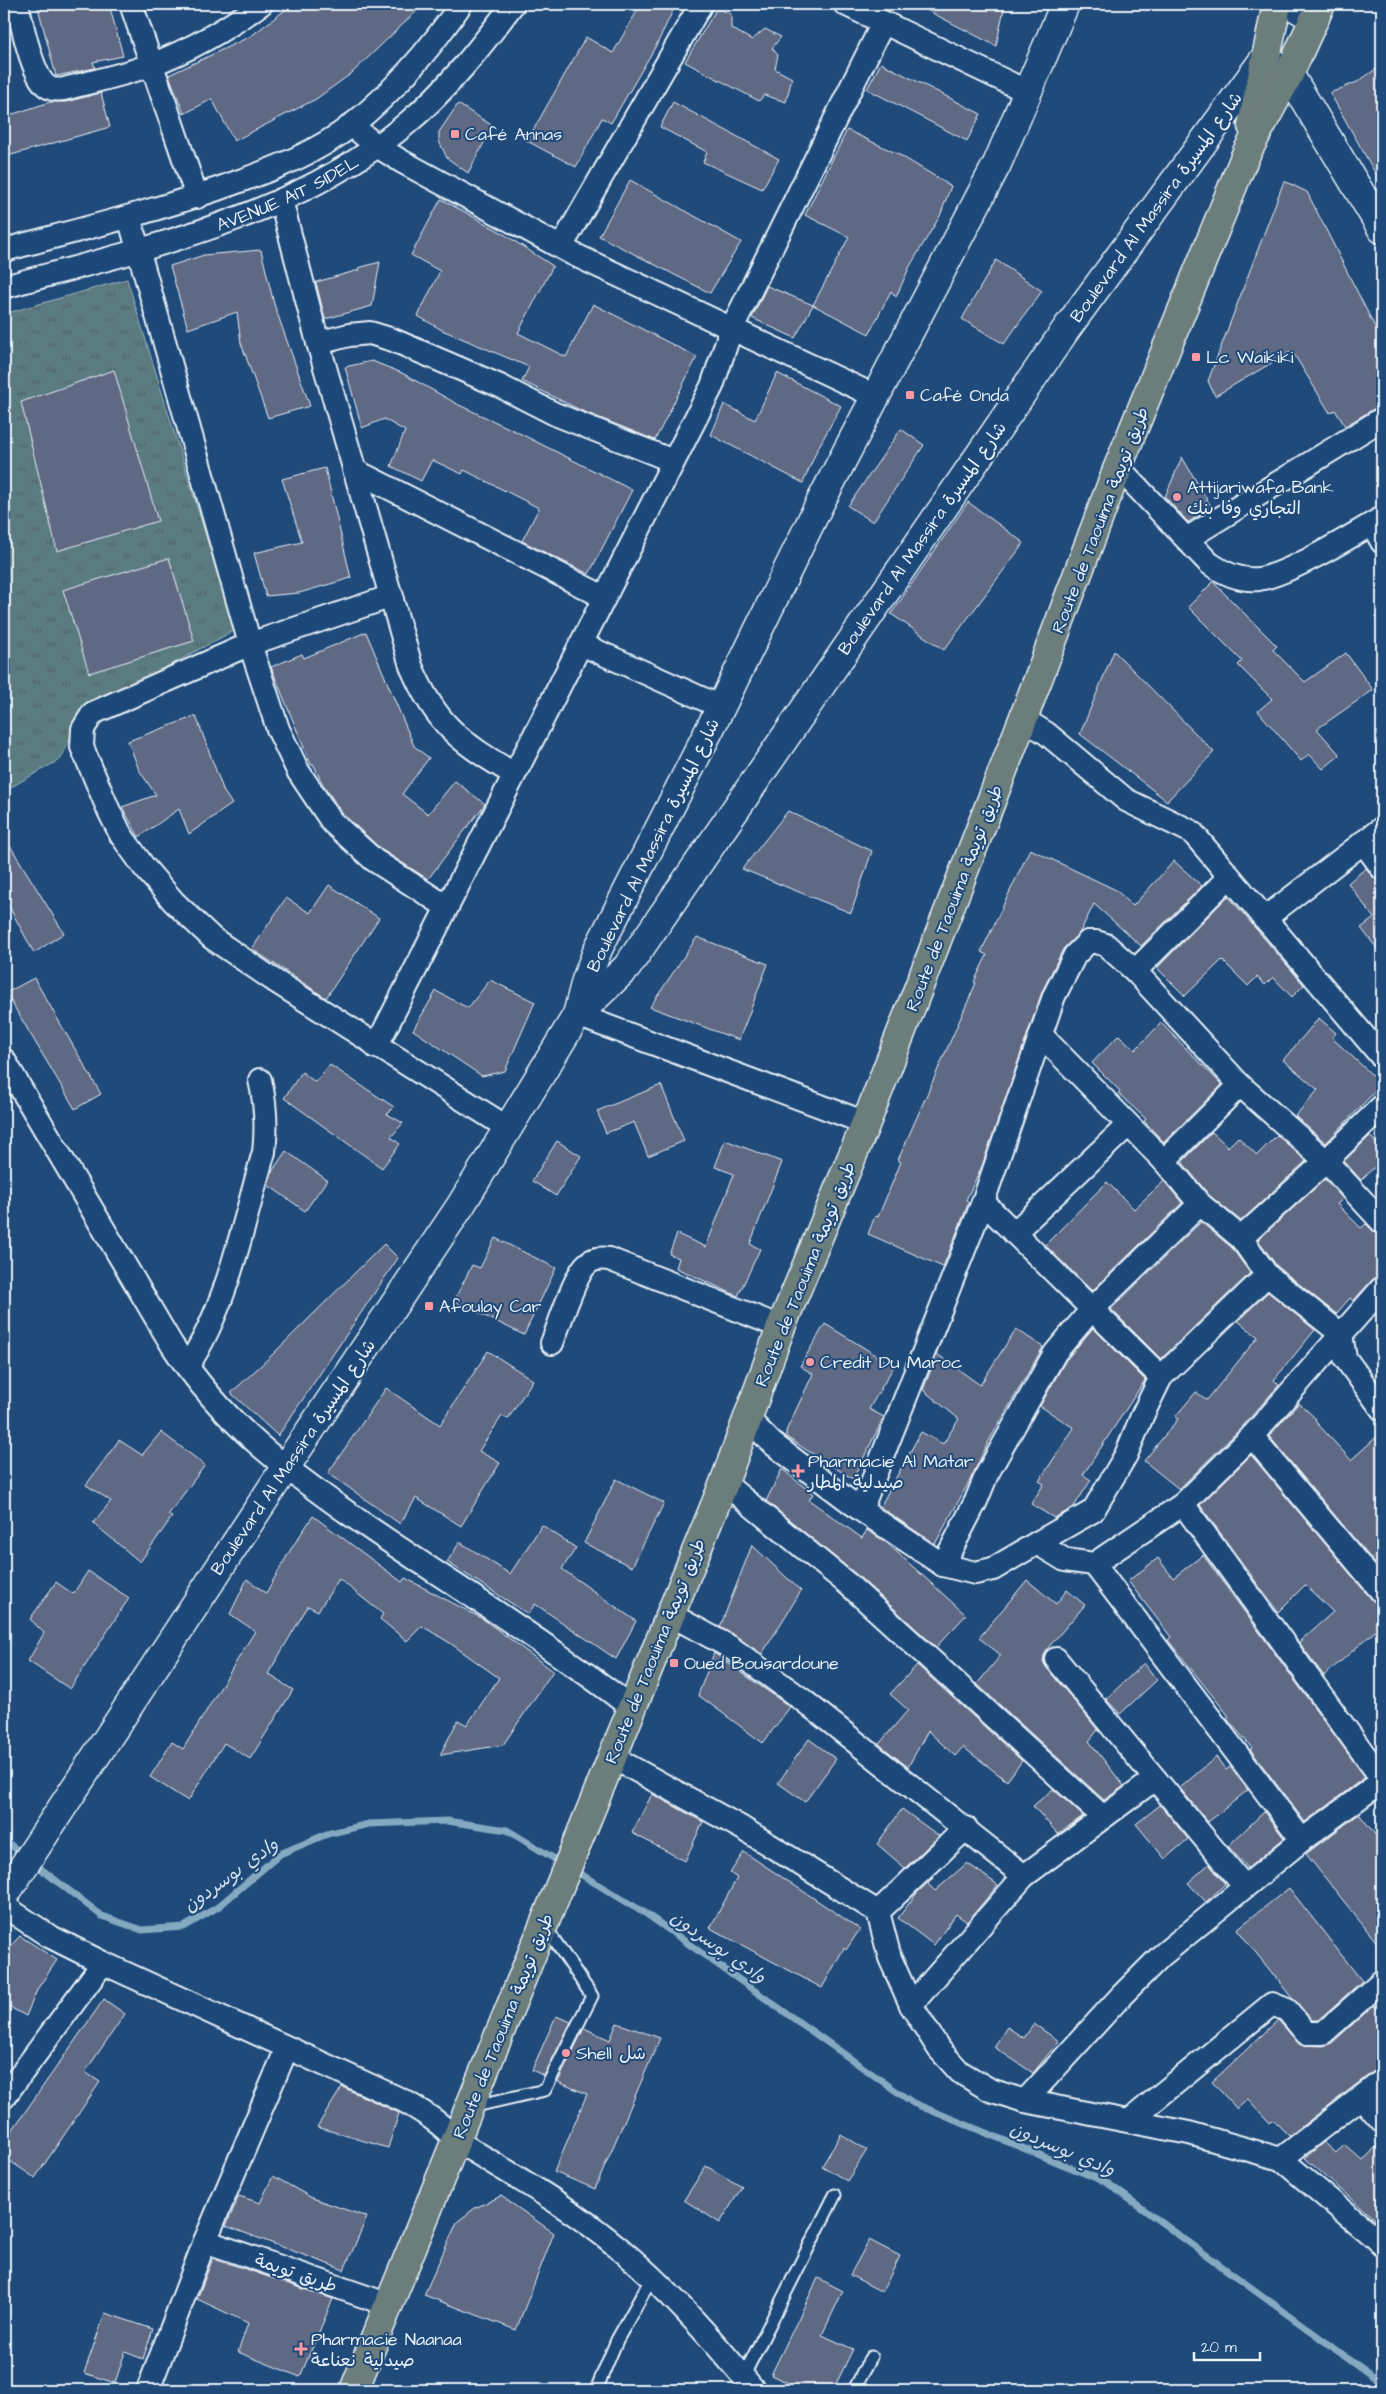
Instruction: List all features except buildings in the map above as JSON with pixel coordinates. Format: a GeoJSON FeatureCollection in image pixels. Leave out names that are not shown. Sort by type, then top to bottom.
{"type":"FeatureCollection","features":[{"type":"Feature","properties":{"kind":"main road","name":"Boulevard Al Massira شارع المسيرة"},"geometry":{"type":"LineString","coordinates":[[577,1015],[586,980],[598,949],[721,707],[821,501],[997,164],[1064,4]]}},
{"type":"Feature","properties":{"kind":"main road","name":"Route de Taouima طريق تويمة"},"geometry":{"type":"LineString","coordinates":[[1246,154],[1277,4]]}},
{"type":"Feature","properties":{"kind":"main road"},"geometry":{"type":"LineString","coordinates":[[1288,4],[1318,11]]}},
{"type":"Feature","properties":{"kind":"main road","name":"Route de Taouima طريق تويمة"},"geometry":{"type":"LineString","coordinates":[[354,2390],[724,1483],[781,1327],[866,1123],[1023,719],[1118,466],[1246,154],[1288,74],[1318,11]]}},
{"type":"Feature","properties":{"kind":"main road","name":"Boulevard Al Massira شارع المسيرة"},"geometry":{"type":"LineString","coordinates":[[5,1897],[285,1468],[462,1205],[577,1015],[627,967],[1067,328],[1265,58]]}},
{"type":"Feature","properties":{"kind":"main road"},"geometry":{"type":"LineString","coordinates":[[1265,58],[1288,74],[1382,229]]}},
{"type":"Feature","properties":{"kind":"street"},"geometry":{"type":"LineString","coordinates":[[17,4],[38,74],[48,87],[54,90],[64,89],[151,65],[193,47],[236,22],[261,4]]}},
{"type":"Feature","properties":{"kind":"street"},"geometry":{"type":"LineString","coordinates":[[131,4],[197,197]]}},
{"type":"Feature","properties":{"kind":"street","name":"AVENUE AIT SIDEL"},"geometry":{"type":"LineString","coordinates":[[4,250],[197,197],[267,171],[316,148],[351,125],[412,66],[461,4]]}},
{"type":"Feature","properties":{"kind":"street","name":"AVENUE AIT SIDEL"},"geometry":{"type":"LineString","coordinates":[[4,287],[137,250],[281,200],[377,146],[409,121],[455,78],[482,46],[513,4]]}},
{"type":"Feature","properties":{"kind":"street"},"geometry":{"type":"LineString","coordinates":[[561,247],[701,4]]}},
{"type":"Feature","properties":{"kind":"street"},"geometry":{"type":"LineString","coordinates":[[844,4],[1028,92]]}},
{"type":"Feature","properties":{"kind":"street"},"geometry":{"type":"LineString","coordinates":[[376,1047],[712,386],[731,330],[883,23]]}},
{"type":"Feature","properties":{"kind":"street"},"geometry":{"type":"LineString","coordinates":[[351,125],[377,146],[561,247],[731,330],[877,397]]}},
{"type":"Feature","properties":{"kind":"street"},"geometry":{"type":"LineString","coordinates":[[281,200],[318,343],[411,666],[424,696],[445,725],[473,750],[514,774]]}},
{"type":"Feature","properties":{"kind":"street"},"geometry":{"type":"LineString","coordinates":[[129,217],[250,644],[278,729],[298,771],[332,822],[374,860],[447,907]]}},
{"type":"Feature","properties":{"kind":"street"},"geometry":{"type":"LineString","coordinates":[[318,343],[349,334],[370,333],[394,340],[500,386],[556,414],[674,461]]}},
{"type":"Feature","properties":{"kind":"street"},"geometry":{"type":"LineString","coordinates":[[1188,538],[1382,418]]}},
{"type":"Feature","properties":{"kind":"street"},"geometry":{"type":"LineString","coordinates":[[1118,466],[1209,562],[1221,571],[1236,578],[1257,579],[1279,574],[1379,528]]}},
{"type":"Feature","properties":{"kind":"street"},"geometry":{"type":"LineString","coordinates":[[354,470],[604,597]]}},
{"type":"Feature","properties":{"kind":"street"},"geometry":{"type":"LineString","coordinates":[[392,596],[250,644],[93,713],[83,729],[82,747],[121,835],[144,867],[174,902],[212,938],[376,1047],[508,1128]]}},
{"type":"Feature","properties":{"kind":"street"},"geometry":{"type":"LineString","coordinates":[[581,644],[721,707]]}},
{"type":"Feature","properties":{"kind":"street"},"geometry":{"type":"LineString","coordinates":[[1023,719],[1046,733],[1126,800],[1192,832],[1382,1057]]}},
{"type":"Feature","properties":{"kind":"street"},"geometry":{"type":"LineString","coordinates":[[1264,919],[1382,828]]}},
{"type":"Feature","properties":{"kind":"street"},"geometry":{"type":"LineString","coordinates":[[1363,842],[1382,868]]}},
{"type":"Feature","properties":{"kind":"street"},"geometry":{"type":"LineString","coordinates":[[1135,971],[1229,876]]}},
{"type":"Feature","properties":{"kind":"street"},"geometry":{"type":"LineString","coordinates":[[860,1510],[983,1202],[1040,1035],[1063,976],[1075,955],[1088,942],[1096,942],[1106,946],[1135,971],[1240,1085],[1326,1161],[1382,1222]]}},
{"type":"Feature","properties":{"kind":"street"},"geometry":{"type":"LineString","coordinates":[[577,1015],[866,1123]]}},
{"type":"Feature","properties":{"kind":"street"},"geometry":{"type":"LineString","coordinates":[[1040,1035],[1127,1126],[1164,1161],[1200,1204],[1241,1238],[1267,1275],[1341,1334],[1345,1358],[1382,1409]]}},
{"type":"Feature","properties":{"kind":"street"},"geometry":{"type":"LineString","coordinates":[[4,1060],[187,1367],[228,1418],[285,1468],[416,1560],[534,1637],[616,1695],[631,1708]]}},
{"type":"Feature","properties":{"kind":"street"},"geometry":{"type":"LineString","coordinates":[[187,1367],[207,1334],[219,1304],[264,1152],[267,1128],[266,1104],[260,1080]]}},
{"type":"Feature","properties":{"kind":"street"},"geometry":{"type":"LineString","coordinates":[[1164,1161],[1240,1085]]}},
{"type":"Feature","properties":{"kind":"street"},"geometry":{"type":"LineString","coordinates":[[1241,1238],[1326,1161],[1382,1106]]}},
{"type":"Feature","properties":{"kind":"street"},"geometry":{"type":"LineString","coordinates":[[1014,1233],[1127,1126]]}},
{"type":"Feature","properties":{"kind":"street"},"geometry":{"type":"LineString","coordinates":[[983,1202],[1162,1377]]}},
{"type":"Feature","properties":{"kind":"street"},"geometry":{"type":"LineString","coordinates":[[943,1565],[976,1501],[987,1474],[1055,1353],[1092,1309],[1200,1204]]}},
{"type":"Feature","properties":{"kind":"street"},"geometry":{"type":"LineString","coordinates":[[552,1343],[581,1271],[593,1260],[601,1258],[609,1259],[781,1327]]}},
{"type":"Feature","properties":{"kind":"street"},"geometry":{"type":"LineString","coordinates":[[748,1419],[773,1444],[860,1510],[943,1565],[975,1573],[993,1570],[1093,1511],[1126,1455],[1143,1414],[1162,1377],[1267,1275]]}},
{"type":"Feature","properties":{"kind":"street"},"geometry":{"type":"LineString","coordinates":[[1038,1543],[1065,1560],[1094,1564],[1184,1504],[1252,1436],[1382,1288]]}},
{"type":"Feature","properties":{"kind":"street"},"geometry":{"type":"LineString","coordinates":[[1252,1436],[1382,1592]]}},
{"type":"Feature","properties":{"kind":"street"},"geometry":{"type":"LineString","coordinates":[[724,1483],[849,1585],[1102,1818]]}},
{"type":"Feature","properties":{"kind":"street"},"geometry":{"type":"LineString","coordinates":[[1025,2101],[1122,1995],[1161,1956],[1244,1886],[1382,1780],[1184,1504]]}},
{"type":"Feature","properties":{"kind":"street"},"geometry":{"type":"LineString","coordinates":[[1094,1564],[1302,1840]]}},
{"type":"Feature","properties":{"kind":"street"},"geometry":{"type":"LineString","coordinates":[[671,1615],[744,1658],[804,1701],[1024,1876]]}},
{"type":"Feature","properties":{"kind":"street"},"geometry":{"type":"LineString","coordinates":[[1056,1659],[1244,1886]]}},
{"type":"Feature","properties":{"kind":"street"},"geometry":{"type":"LineString","coordinates":[[612,1757],[742,1828],[878,1912],[890,1958],[911,2005],[939,2049],[960,2072],[990,2090],[1025,2101],[1189,2133],[1280,2160],[1382,2244]]}},
{"type":"Feature","properties":{"kind":"street"},"geometry":{"type":"LineString","coordinates":[[911,2005],[1024,1876],[1154,1779]]}},
{"type":"Feature","properties":{"kind":"street"},"geometry":{"type":"LineString","coordinates":[[878,1912],[966,1828]]}},
{"type":"Feature","properties":{"kind":"street"},"geometry":{"type":"LineString","coordinates":[[5,1897],[49,1936],[103,1963],[404,2101],[445,2127],[457,2141],[568,2209],[619,2248],[651,2279],[749,2383]]}},
{"type":"Feature","properties":{"kind":"street"},"geometry":{"type":"LineString","coordinates":[[4,2097],[103,1963]]}},
{"type":"Feature","properties":{"kind":"street"},"geometry":{"type":"LineString","coordinates":[[1129,2121],[1272,2004],[1287,2010],[1306,2033],[1322,2033],[1382,1981]]}},
{"type":"Feature","properties":{"kind":"street"},"geometry":{"type":"LineString","coordinates":[[148,2390],[205,2241],[287,2048]]}},
{"type":"Feature","properties":{"kind":"street"},"geometry":{"type":"LineString","coordinates":[[1280,2160],[1382,2081]]}},
{"type":"Feature","properties":{"kind":"street"},"geometry":{"type":"LineString","coordinates":[[1361,2097],[1382,2121]]}},
{"type":"Feature","properties":{"kind":"street","name":"طريق تويمة"},"geometry":{"type":"LineString","coordinates":[[205,2241],[375,2300],[387,2306]]}},
{"type":"Feature","properties":{"kind":"lane"},"geometry":{"type":"LineString","coordinates":[[470,2108],[545,2090],[592,1996],[547,1914]]}},
{"type":"Feature","properties":{"kind":"lane"},"geometry":{"type":"LineString","coordinates":[[749,2383],[835,2195]]}},
{"type":"Feature","properties":{"kind":"lane"},"geometry":{"type":"LineString","coordinates":[[596,2390],[617,2340],[651,2279]]}},
{"type":"Feature","properties":{"kind":"lane"},"geometry":{"type":"LineString","coordinates":[[854,2390],[871,2358]]}},
{"type":"Feature","properties":{"kind":"green space"},"geometry":{"type":"Polygon","coordinates":[[[127,279],[235,630],[81,713],[61,759],[4,791],[4,314],[127,279]]]}},
{"type":"Feature","properties":{"kind":"waterway","name":"وادي بوسردون"},"geometry":{"type":"LineString","coordinates":[[32,1862],[102,1916],[142,1930],[184,1927],[218,1907],[280,1854],[327,1834],[369,1824],[447,1821],[507,1830],[563,1864]]}},
{"type":"Feature","properties":{"kind":"waterway","name":"وادي بوسردون"},"geometry":{"type":"LineString","coordinates":[[4,1840],[24,1855]]}},
{"type":"Feature","properties":{"kind":"waterway","name":"وادي بوسردون"},"geometry":{"type":"LineString","coordinates":[[572,1869],[645,1913],[913,2103],[1106,2182],[1375,2378],[1382,2388]]}},
{"type":"Feature","properties":{"kind":"place","name":"Café Annas"},"geometry":{"type":"Point","coordinates":[455,134]}},
{"type":"Feature","properties":{"kind":"place","name":"Lc Waikiki"},"geometry":{"type":"Point","coordinates":[1196,357]}},
{"type":"Feature","properties":{"kind":"place","name":"Café Onda"},"geometry":{"type":"Point","coordinates":[910,395]}},
{"type":"Feature","properties":{"kind":"place","name":"Attijariwafa Bank التجاري وفا بنك"},"geometry":{"type":"Point","coordinates":[1177,497]}},
{"type":"Feature","properties":{"kind":"place","name":"Afoulay Car"},"geometry":{"type":"Point","coordinates":[429,1306]}},
{"type":"Feature","properties":{"kind":"place","name":"Credit Du Maroc"},"geometry":{"type":"Point","coordinates":[810,1362]}},
{"type":"Feature","properties":{"kind":"place","name":"Pharmacie Al Matar صيدلية المطار"},"geometry":{"type":"Point","coordinates":[798,1471]}},
{"type":"Feature","properties":{"kind":"place","name":"Oued Bousardoune"},"geometry":{"type":"Point","coordinates":[674,1663]}},
{"type":"Feature","properties":{"kind":"place","name":"Shell شل"},"geometry":{"type":"Point","coordinates":[566,2053]}},
{"type":"Feature","properties":{"kind":"place","name":"Pharmacie Naanaa صيدلية نعناعة"},"geometry":{"type":"Point","coordinates":[301,2349]}}]}
